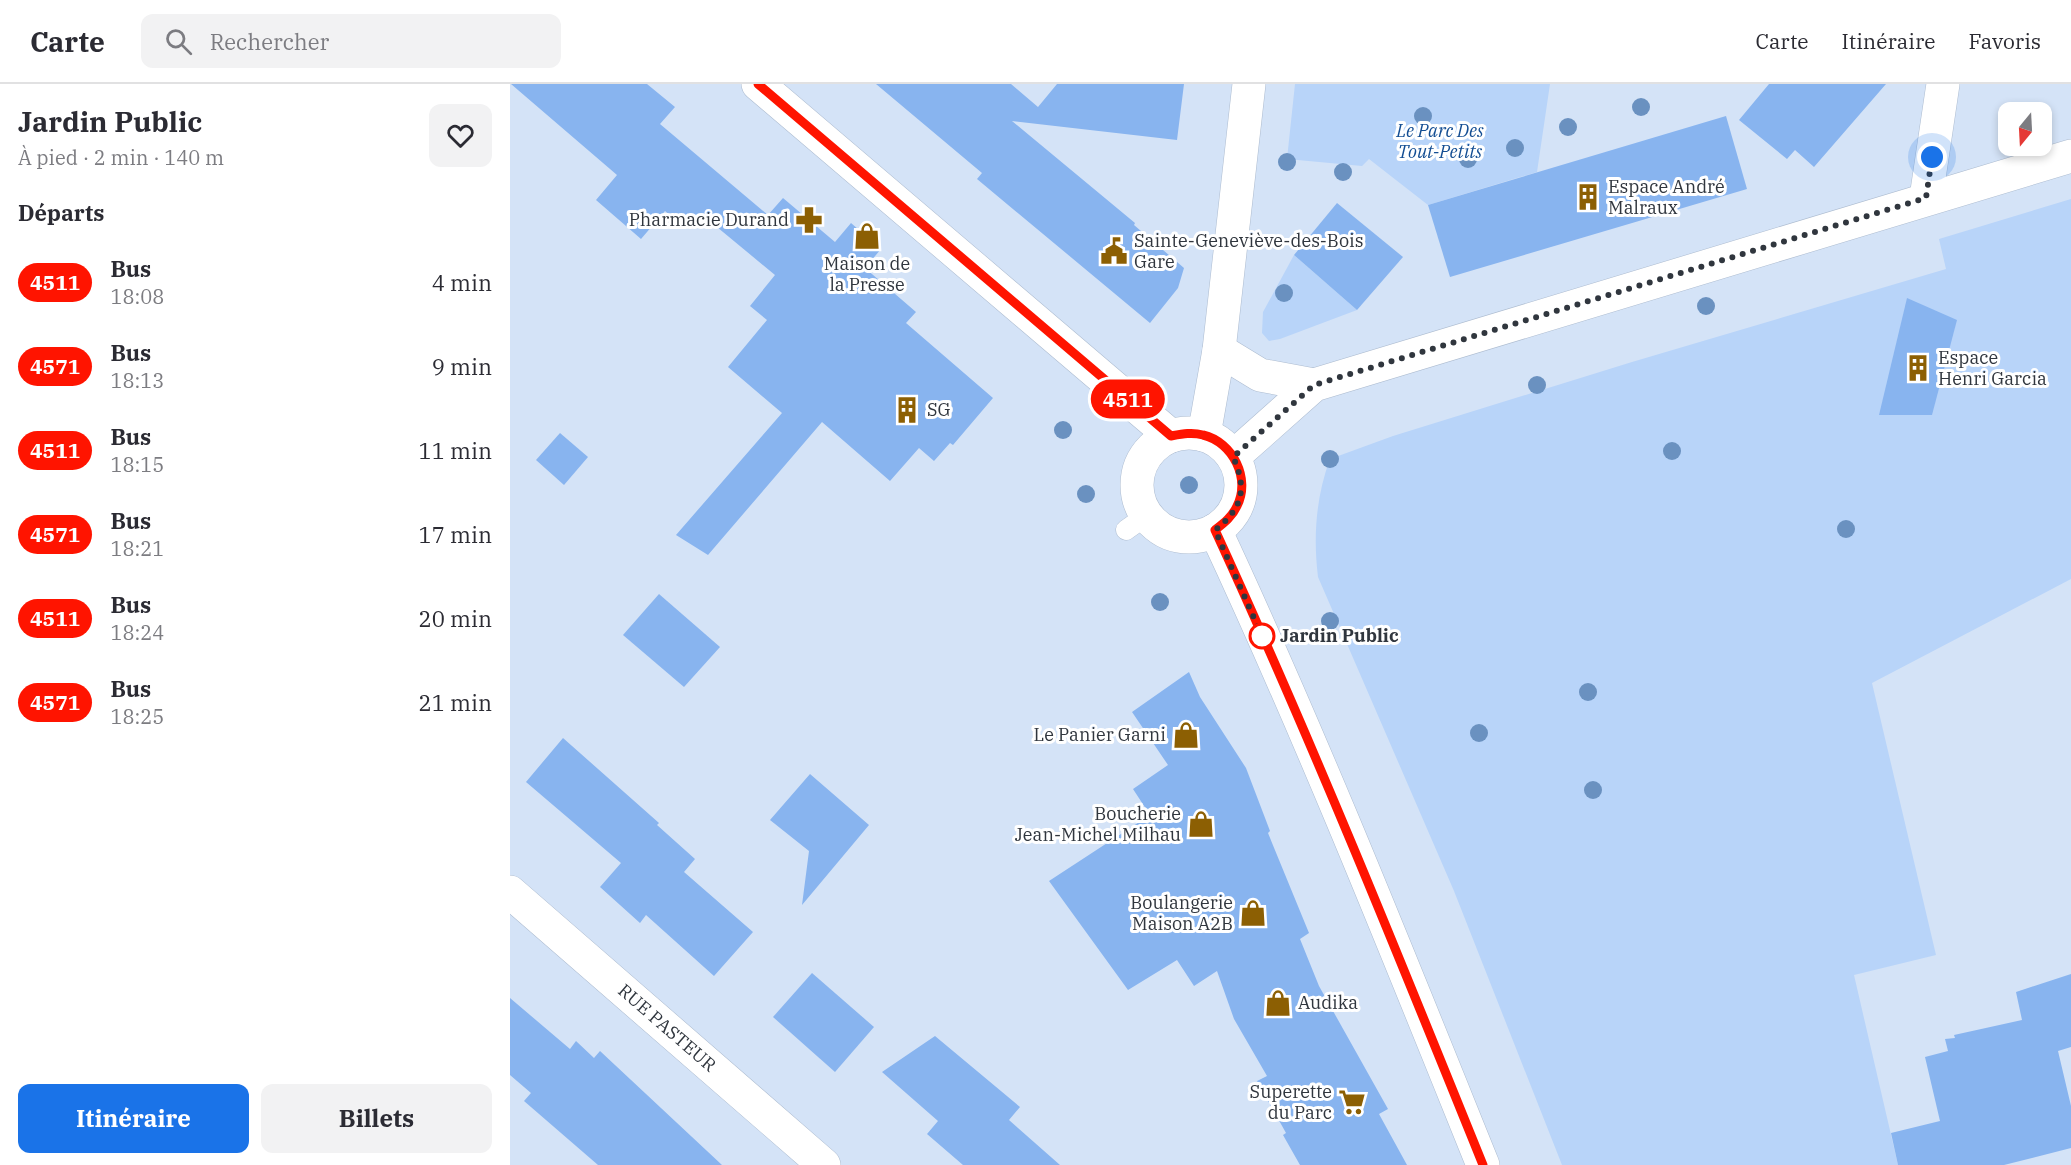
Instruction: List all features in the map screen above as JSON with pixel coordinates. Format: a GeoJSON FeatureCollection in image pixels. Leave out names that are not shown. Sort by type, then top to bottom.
{"type":"FeatureCollection","features":[{"type":"Feature","properties":{"kind":"street"},"geometry":{"type":"LineString","coordinates":[[758,84],[1171,436]]}},
{"type":"Feature","properties":{"kind":"street"},"geometry":{"type":"LineString","coordinates":[[1204,435],[1219,350],[1249,84]]}},
{"type":"Feature","properties":{"kind":"street"},"geometry":{"type":"LineString","coordinates":[[1926,198],[1943,84]]}},
{"type":"Feature","properties":{"kind":"street"},"geometry":{"type":"LineString","coordinates":[[1233,457],[1314,385],[2071,156]]}},
{"type":"Feature","properties":{"kind":"street"},"geometry":{"type":"LineString","coordinates":[[1219,350],[1260,375],[1314,385]]}},
{"type":"Feature","properties":{"kind":"street"},"geometry":{"type":"LineString","coordinates":[[1187,433],[1204,435],[1226,447],[1240,472],[1242,489],[1238,505],[1228,520],[1215,530],[1201,536],[1186,537],[1171,534],[1158,526],[1137,523],[1140,502],[1137,486],[1139,470],[1146,456],[1157,444],[1171,436],[1187,433]]}},
{"type":"Feature","properties":{"kind":"street"},"geometry":{"type":"LineString","coordinates":[[1215,530],[1242,587],[1380,912],[1483,1165]]}},
{"type":"Feature","properties":{"kind":"street","name":"RUE PASTEUR"},"geometry":{"type":"LineString","coordinates":[[510,892],[824,1165]]}},
{"type":"Feature","properties":{"kind":"green space","name":"Le Parc Des Tout-Petits"},"geometry":{"type":"Polygon","coordinates":[[[1295,84],[1550,84],[1537,172],[1428,205],[1369,159],[1362,166],[1287,159],[1295,84]]]}},
{"type":"Feature","properties":{"kind":"green space","name":"Jardin Public"},"geometry":{"type":"Polygon","coordinates":[[[2071,199],[2071,579],[1872,683],[1936,955],[1854,975],[1898,1165],[1562,1165],[1454,891],[1318,577],[1317,517],[1325,473],[1330,459],[1393,436],[1632,362],[1946,269],[1939,239],[2071,199]]]}},
{"type":"Feature","properties":{"kind":"green space"},"geometry":{"type":"Polygon","coordinates":[[[1294,255],[1357,310],[1269,341],[1262,333],[1263,312],[1294,255]]]}},
{"type":"Feature","properties":{"kind":"building"},"geometry":{"type":"Polygon","coordinates":[[[511,84],[647,84],[675,107],[660,124],[768,215],[783,198],[835,242],[851,223],[881,249],[865,268],[916,312],[906,323],[993,398],[953,445],[950,443],[934,461],[919,448],[890,481],[822,422],[708,555],[676,535],[782,413],[728,367],[767,320],[750,306],[775,275],[700,213],[686,229],[665,211],[641,239],[596,200],[617,175],[511,84]]]}},
{"type":"Feature","properties":{"kind":"building"},"geometry":{"type":"Polygon","coordinates":[[[876,84],[1011,84],[1038,107],[1057,84],[1184,84],[1177,140],[1012,121],[1135,223],[1134,225],[1184,268],[1178,288],[1150,323],[977,179],[982,173],[876,84]]]}},
{"type":"Feature","properties":{"kind":"building"},"geometry":{"type":"Polygon","coordinates":[[[1769,84],[1886,84],[1814,167],[1795,150],[1787,159],[1739,120],[1769,84]]]}},
{"type":"Feature","properties":{"kind":"building","name":"Espace André Malraux"},"geometry":{"type":"Polygon","coordinates":[[[1726,116],[1747,189],[1450,277],[1428,205],[1726,116]]]}},
{"type":"Feature","properties":{"kind":"building"},"geometry":{"type":"Polygon","coordinates":[[[1337,203],[1403,257],[1357,310],[1294,255],[1337,203]]]}},
{"type":"Feature","properties":{"kind":"building","name":"Espace Henri Garcia"},"geometry":{"type":"Polygon","coordinates":[[[1907,298],[1957,320],[1932,415],[1879,415],[1907,298]]]}},
{"type":"Feature","properties":{"kind":"building"},"geometry":{"type":"Polygon","coordinates":[[[560,433],[588,457],[564,485],[536,460],[560,433]]]}},
{"type":"Feature","properties":{"kind":"building"},"geometry":{"type":"Polygon","coordinates":[[[659,594],[720,647],[684,687],[623,635],[659,594]]]}},
{"type":"Feature","properties":{"kind":"building"},"geometry":{"type":"Polygon","coordinates":[[[1189,672],[1200,697],[1246,768],[1270,831],[1268,833],[1309,933],[1300,939],[1319,986],[1388,1109],[1379,1114],[1407,1165],[1300,1165],[1283,1135],[1286,1133],[1257,1081],[1267,1076],[1234,1019],[1217,971],[1194,986],[1177,960],[1128,990],[1049,881],[1150,815],[1133,789],[1168,765],[1132,712],[1189,672]]]}},
{"type":"Feature","properties":{"kind":"building"},"geometry":{"type":"Polygon","coordinates":[[[563,738],[659,823],[657,825],[695,859],[684,872],[753,932],[714,976],[646,915],[640,923],[600,887],[621,863],[526,782],[563,738]]]}},
{"type":"Feature","properties":{"kind":"building"},"geometry":{"type":"Polygon","coordinates":[[[810,774],[869,825],[802,905],[809,851],[770,820],[810,774]]]}},
{"type":"Feature","properties":{"kind":"building"},"geometry":{"type":"Polygon","coordinates":[[[812,973],[874,1027],[835,1072],[773,1017],[812,973]]]}},
{"type":"Feature","properties":{"kind":"building"},"geometry":{"type":"Polygon","coordinates":[[[2071,974],[2071,1047],[2058,1051],[2071,1106],[2071,1148],[2004,1165],[1898,1165],[1891,1133],[1940,1121],[1925,1057],[1948,1051],[1945,1039],[1955,1038],[1954,1035],[2022,1020],[2016,992],[2071,974]]]}},
{"type":"Feature","properties":{"kind":"building"},"geometry":{"type":"Polygon","coordinates":[[[510,998],[570,1049],[576,1041],[594,1058],[600,1051],[722,1165],[598,1165],[524,1101],[531,1093],[510,1075],[510,998]]]}},
{"type":"Feature","properties":{"kind":"building"},"geometry":{"type":"Polygon","coordinates":[[[935,1036],[1020,1107],[1009,1120],[1060,1165],[963,1165],[927,1134],[938,1121],[882,1072],[935,1036]]]}},
{"type":"Feature","properties":{"kind":"bus line","name":"4511"},"geometry":{"type":"LineString","coordinates":[[758,84],[1171,436],[1187,433],[1204,435],[1226,447],[1233,457],[1240,472],[1242,489],[1238,505],[1228,520],[1215,530],[1242,587],[1376,902],[1483,1165]]}},
{"type":"Feature","properties":{"kind":"place","name":"Espace André Malraux"},"geometry":{"type":"Point","coordinates":[1588,197]}},
{"type":"Feature","properties":{"kind":"place","name":"Pharmacie Durand"},"geometry":{"type":"Point","coordinates":[809,220]}},
{"type":"Feature","properties":{"kind":"place","name":"Maison de la Presse"},"geometry":{"type":"Point","coordinates":[867,236]}},
{"type":"Feature","properties":{"kind":"place","name":"Sainte-Geneviève-des-Bois Gare"},"geometry":{"type":"Point","coordinates":[1114,251]}},
{"type":"Feature","properties":{"kind":"place","name":"Espace Henri Garcia"},"geometry":{"type":"Point","coordinates":[1918,368]}},
{"type":"Feature","properties":{"kind":"place","name":"SG"},"geometry":{"type":"Point","coordinates":[907,410]}},
{"type":"Feature","properties":{"kind":"place","name":"Jardin Public"},"geometry":{"type":"Point","coordinates":[1262,636]}},
{"type":"Feature","properties":{"kind":"place","name":"Le Panier Garni"},"geometry":{"type":"Point","coordinates":[1186,735]}},
{"type":"Feature","properties":{"kind":"place","name":"Boucherie Jean-Michel Milhau"},"geometry":{"type":"Point","coordinates":[1201,824]}},
{"type":"Feature","properties":{"kind":"place","name":"Boulangerie Maison A2B"},"geometry":{"type":"Point","coordinates":[1253,913]}},
{"type":"Feature","properties":{"kind":"place","name":"Audika"},"geometry":{"type":"Point","coordinates":[1278,1003]}},
{"type":"Feature","properties":{"kind":"place","name":"Superette du Parc"},"geometry":{"type":"Point","coordinates":[1352,1102]}},
{"type":"Feature","properties":{"kind":"route"},"geometry":{"type":"LineString","coordinates":[[1262,636],[1215,530],[1228,520],[1238,505],[1242,489],[1240,472],[1233,457],[1314,385],[1926,198],[1932,157]]}}]}
